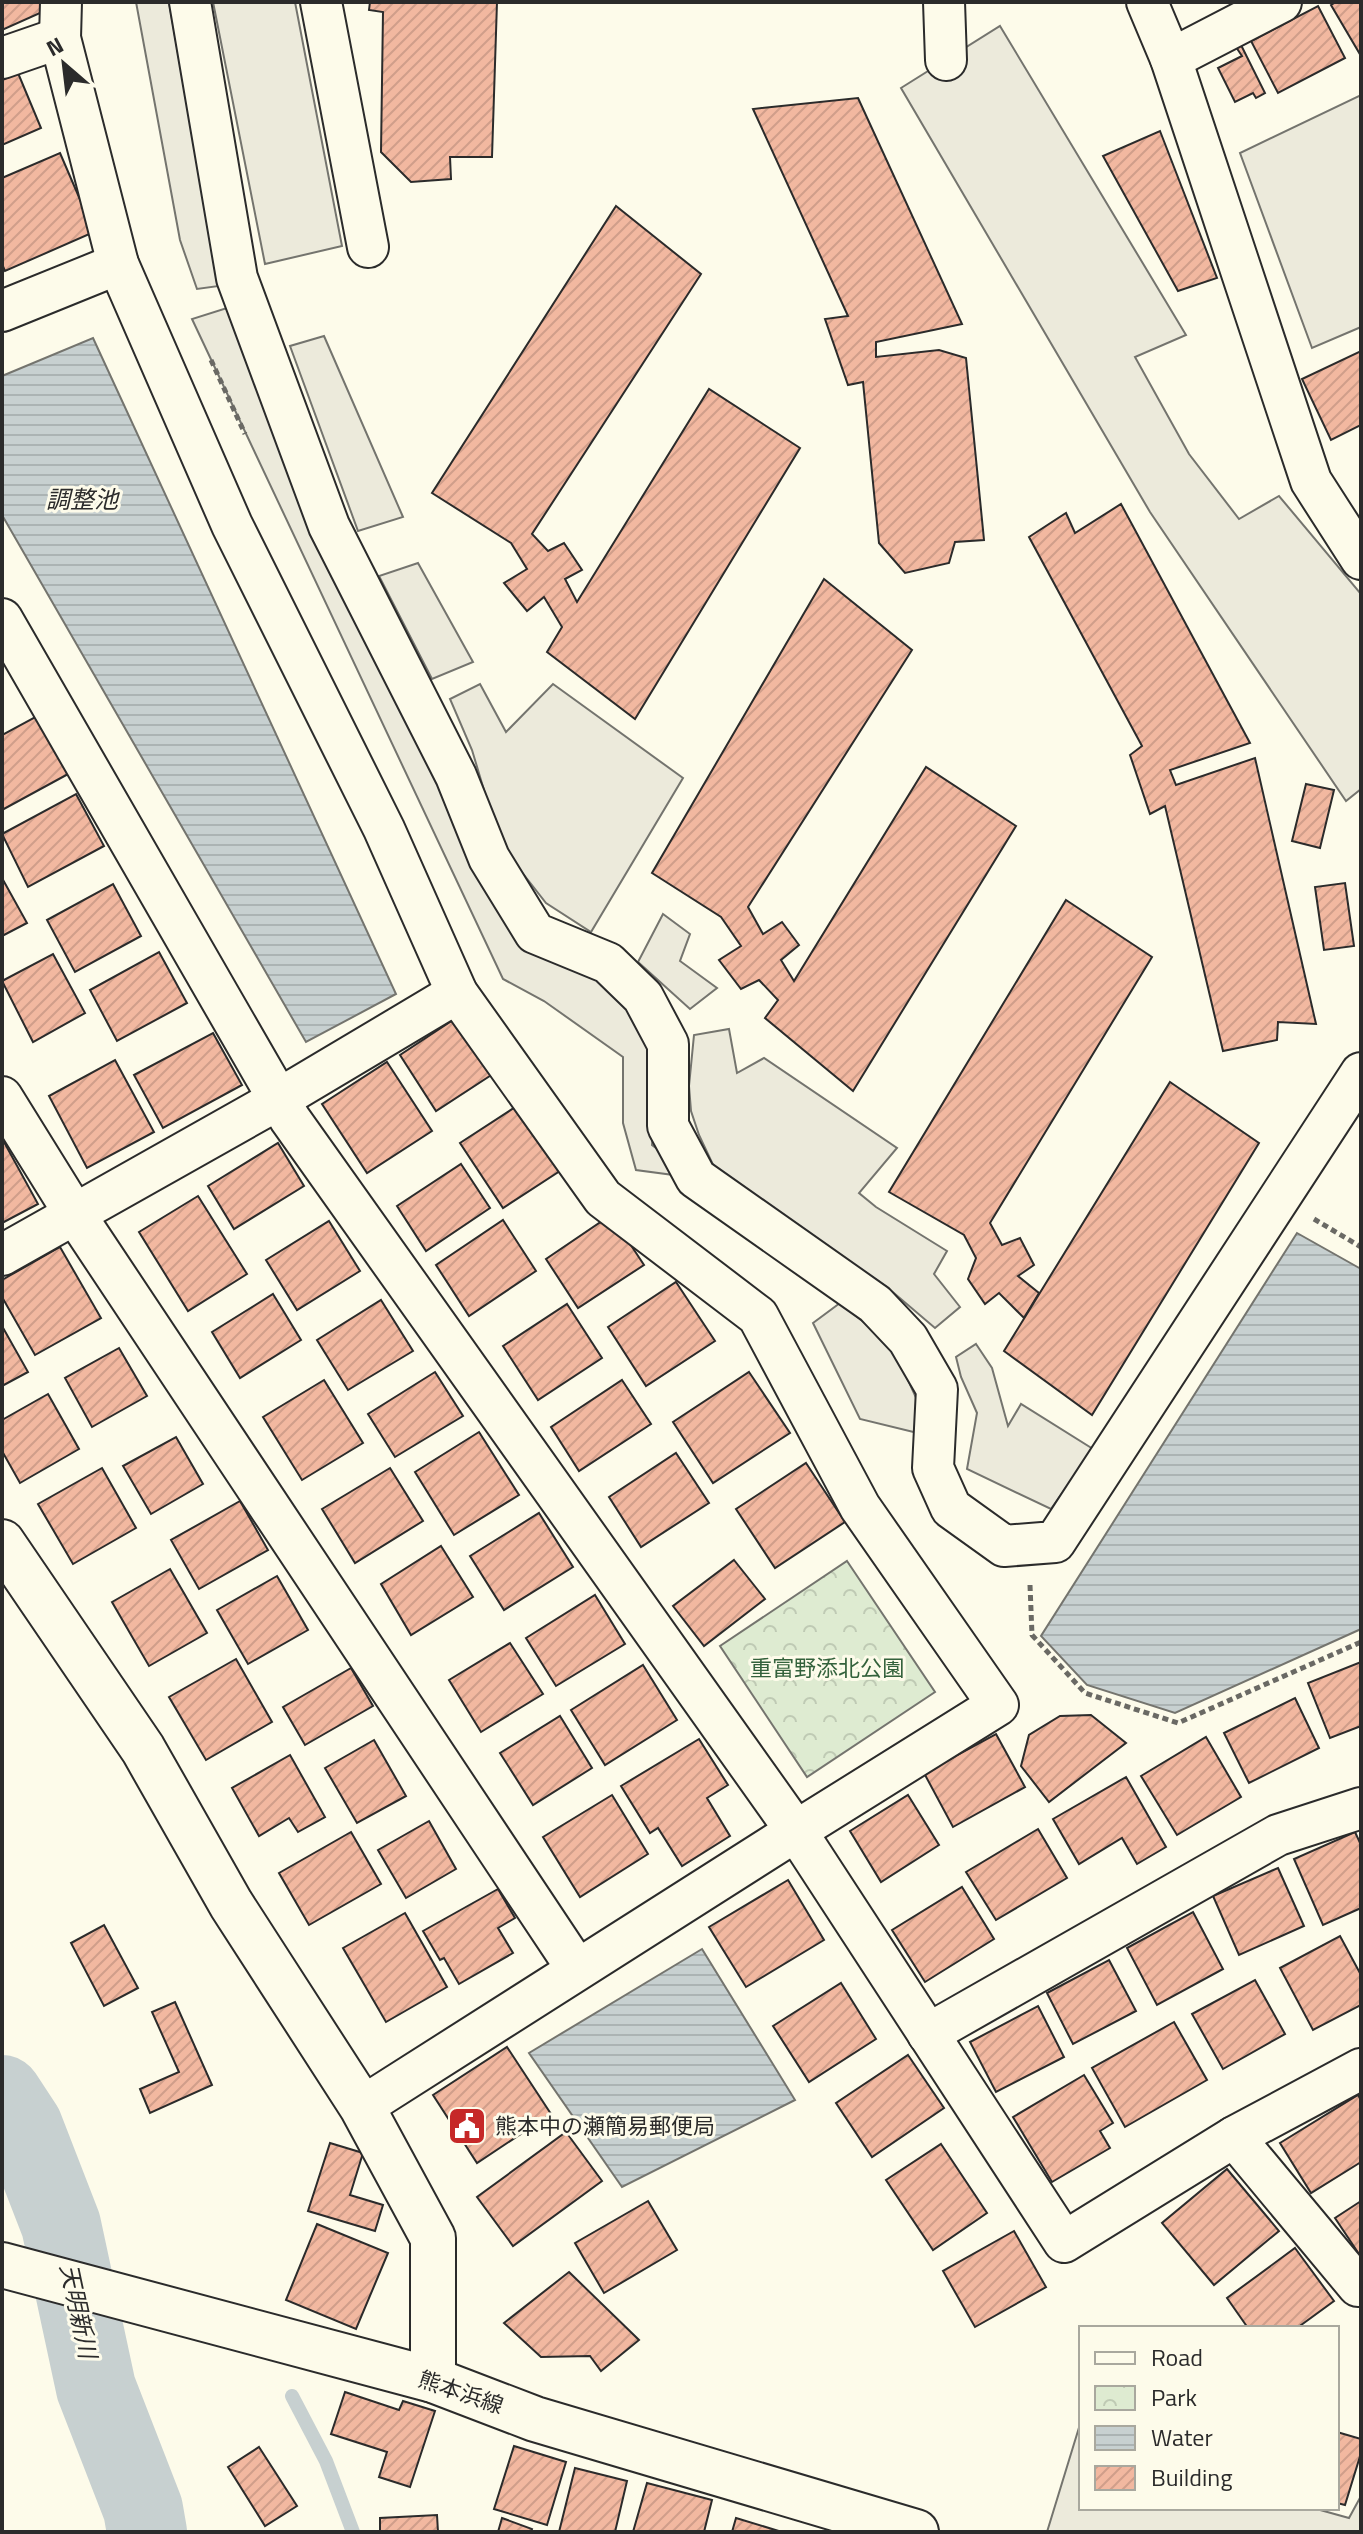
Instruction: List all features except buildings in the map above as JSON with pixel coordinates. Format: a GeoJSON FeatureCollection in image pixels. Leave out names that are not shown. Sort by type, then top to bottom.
{"type":"FeatureCollection","features":[{"type":"Feature","properties":{"kind":"street"},"geometry":{"type":"LineString","coordinates":[[190,2],[237,278],[329,526],[456,776],[489,858],[535,933],[608,963],[643,997],[668,1044],[668,1126],[696,1178],[875,1304],[908,1339],[937,1389],[933,1468],[951,1508],[1004,1546],[1055,1542],[1361,1073]]}},
{"type":"Feature","properties":{"kind":"street"},"geometry":{"type":"LineString","coordinates":[[321,2],[368,247]]}},
{"type":"Feature","properties":{"kind":"street"},"geometry":{"type":"LineString","coordinates":[[944,2],[946,60]]}},
{"type":"Feature","properties":{"kind":"street"},"geometry":{"type":"LineString","coordinates":[[1147,2],[1171,59],[1311,481],[1345,507],[1361,559]]}},
{"type":"Feature","properties":{"kind":"street"},"geometry":{"type":"LineString","coordinates":[[1171,59],[1281,2]]}},
{"type":"Feature","properties":{"kind":"street"},"geometry":{"type":"LineString","coordinates":[[2,58],[61,20],[118,264],[232,525],[384,829],[457,993],[603,1198],[758,1316],[860,1507],[998,1705],[362,2107]]}},
{"type":"Feature","properties":{"kind":"street"},"geometry":{"type":"LineString","coordinates":[[2,311],[118,264]]}},
{"type":"Feature","properties":{"kind":"street"},"geometry":{"type":"LineString","coordinates":[[2,619],[290,1119],[796,1831],[1064,2242],[1234,2137],[1361,2069]]}},
{"type":"Feature","properties":{"kind":"street"},"geometry":{"type":"LineString","coordinates":[[2,1255],[279,1099],[457,993]]}},
{"type":"Feature","properties":{"kind":"street"},"geometry":{"type":"LineString","coordinates":[[2,1097],[74,1213],[577,1969]]}},
{"type":"Feature","properties":{"kind":"street"},"geometry":{"type":"LineString","coordinates":[[2,1542],[143,1749],[231,1904],[362,2107],[433,2238],[433,2380]]}},
{"type":"Feature","properties":{"kind":"street"},"geometry":{"type":"LineString","coordinates":[[928,2034],[1278,1835],[1361,1808]]}},
{"type":"Feature","properties":{"kind":"street"},"geometry":{"type":"LineString","coordinates":[[1234,2137],[1361,2286]]}},
{"type":"Feature","properties":{"kind":"street","name":"熊本浜線"},"geometry":{"type":"LineString","coordinates":[[2,2265],[433,2380],[535,2419],[916,2532]]}},
{"type":"Feature","properties":{"kind":"path"},"geometry":{"type":"LineString","coordinates":[[1279,1198],[1361,1247]]}},
{"type":"Feature","properties":{"kind":"path"},"geometry":{"type":"LineString","coordinates":[[1029,1544],[1032,1635],[1085,1693],[1178,1723],[1361,1642]]}},
{"type":"Feature","properties":{"kind":"green space","name":"重富野添北公園"},"geometry":{"type":"Polygon","coordinates":[[[847,1561],[935,1692],[807,1777],[720,1646],[847,1561]]]}},
{"type":"Feature","properties":{"kind":"shaded area"},"geometry":{"type":"Polygon","coordinates":[[[136,2],[169,2],[219,286],[197,289],[180,240],[136,2]]]}},
{"type":"Feature","properties":{"kind":"shaded area"},"geometry":{"type":"Polygon","coordinates":[[[213,2],[295,2],[342,246],[265,264],[213,2]]]}},
{"type":"Feature","properties":{"kind":"shaded area"},"geometry":{"type":"Polygon","coordinates":[[[1000,26],[1186,335],[1135,357],[1189,454],[1239,519],[1279,496],[1361,594],[1361,789],[1346,801],[1150,512],[901,88],[1000,26]]]}},
{"type":"Feature","properties":{"kind":"shaded area"},"geometry":{"type":"Polygon","coordinates":[[[1361,95],[1361,327],[1312,348],[1240,153],[1361,95]]]}},
{"type":"Feature","properties":{"kind":"shaded area"},"geometry":{"type":"Polygon","coordinates":[[[246,302],[516,938],[608,963],[661,1031],[652,1145],[696,1178],[636,1170],[623,1123],[623,1057],[544,1001],[503,979],[192,319],[246,302]]]}},
{"type":"Feature","properties":{"kind":"shaded area"},"geometry":{"type":"Polygon","coordinates":[[[324,336],[403,517],[358,531],[290,346],[324,336]]]}},
{"type":"Feature","properties":{"kind":"shaded area"},"geometry":{"type":"Polygon","coordinates":[[[418,563],[473,662],[432,679],[379,576],[418,563]]]}},
{"type":"Feature","properties":{"kind":"shaded area"},"geometry":{"type":"Polygon","coordinates":[[[480,684],[506,732],[553,684],[683,778],[591,932],[546,903],[506,852],[472,750],[450,699],[480,684]]]}},
{"type":"Feature","properties":{"kind":"shaded area"},"geometry":{"type":"Polygon","coordinates":[[[663,914],[690,934],[680,961],[717,988],[690,1009],[638,962],[663,914]]]}},
{"type":"Feature","properties":{"kind":"shaded area"},"geometry":{"type":"Polygon","coordinates":[[[729,1029],[737,1073],[764,1058],[897,1148],[859,1193],[947,1251],[934,1274],[960,1307],[935,1328],[888,1288],[715,1169],[691,1111],[689,1086],[694,1035],[729,1029]]]}},
{"type":"Feature","properties":{"kind":"shaded area"},"geometry":{"type":"Polygon","coordinates":[[[840,1303],[892,1345],[934,1437],[860,1419],[813,1323],[840,1303]]]}},
{"type":"Feature","properties":{"kind":"shaded area"},"geometry":{"type":"Polygon","coordinates":[[[976,1344],[992,1368],[1008,1426],[1021,1404],[1093,1449],[1051,1509],[967,1469],[977,1413],[956,1357],[976,1344]]]}},
{"type":"Feature","properties":{"kind":"shaded area"},"geometry":{"type":"Polygon","coordinates":[[[1079,2428],[1079,2510],[1320,2510],[1349,2518],[1361,2496],[1361,2532],[1047,2532],[1079,2428]]]}},
{"type":"Feature","properties":{"kind":"water","name":"調整池"},"geometry":{"type":"Polygon","coordinates":[[[93,338],[396,994],[306,1042],[2,515],[2,376],[93,338]]]}},
{"type":"Feature","properties":{"kind":"water"},"geometry":{"type":"Polygon","coordinates":[[[1297,1233],[1361,1269],[1361,1629],[1175,1713],[1087,1685],[1041,1636],[1297,1233]]]}},
{"type":"Feature","properties":{"kind":"water"},"geometry":{"type":"Polygon","coordinates":[[[702,1949],[795,2100],[622,2187],[529,2053],[702,1949]]]}},
{"type":"Feature","properties":{"kind":"waterway","name":"天明新川"},"geometry":{"type":"LineString","coordinates":[[2,2095],[23,2127],[61,2225],[96,2388],[143,2509],[147,2532]]}},
{"type":"Feature","properties":{"kind":"waterway"},"geometry":{"type":"LineString","coordinates":[[292,2396],[326,2461],[353,2532]]}},
{"type":"Feature","properties":{"kind":"place","name":"熊本中の瀬簡易郵便局"},"geometry":{"type":"Point","coordinates":[467,2126]}}]}
